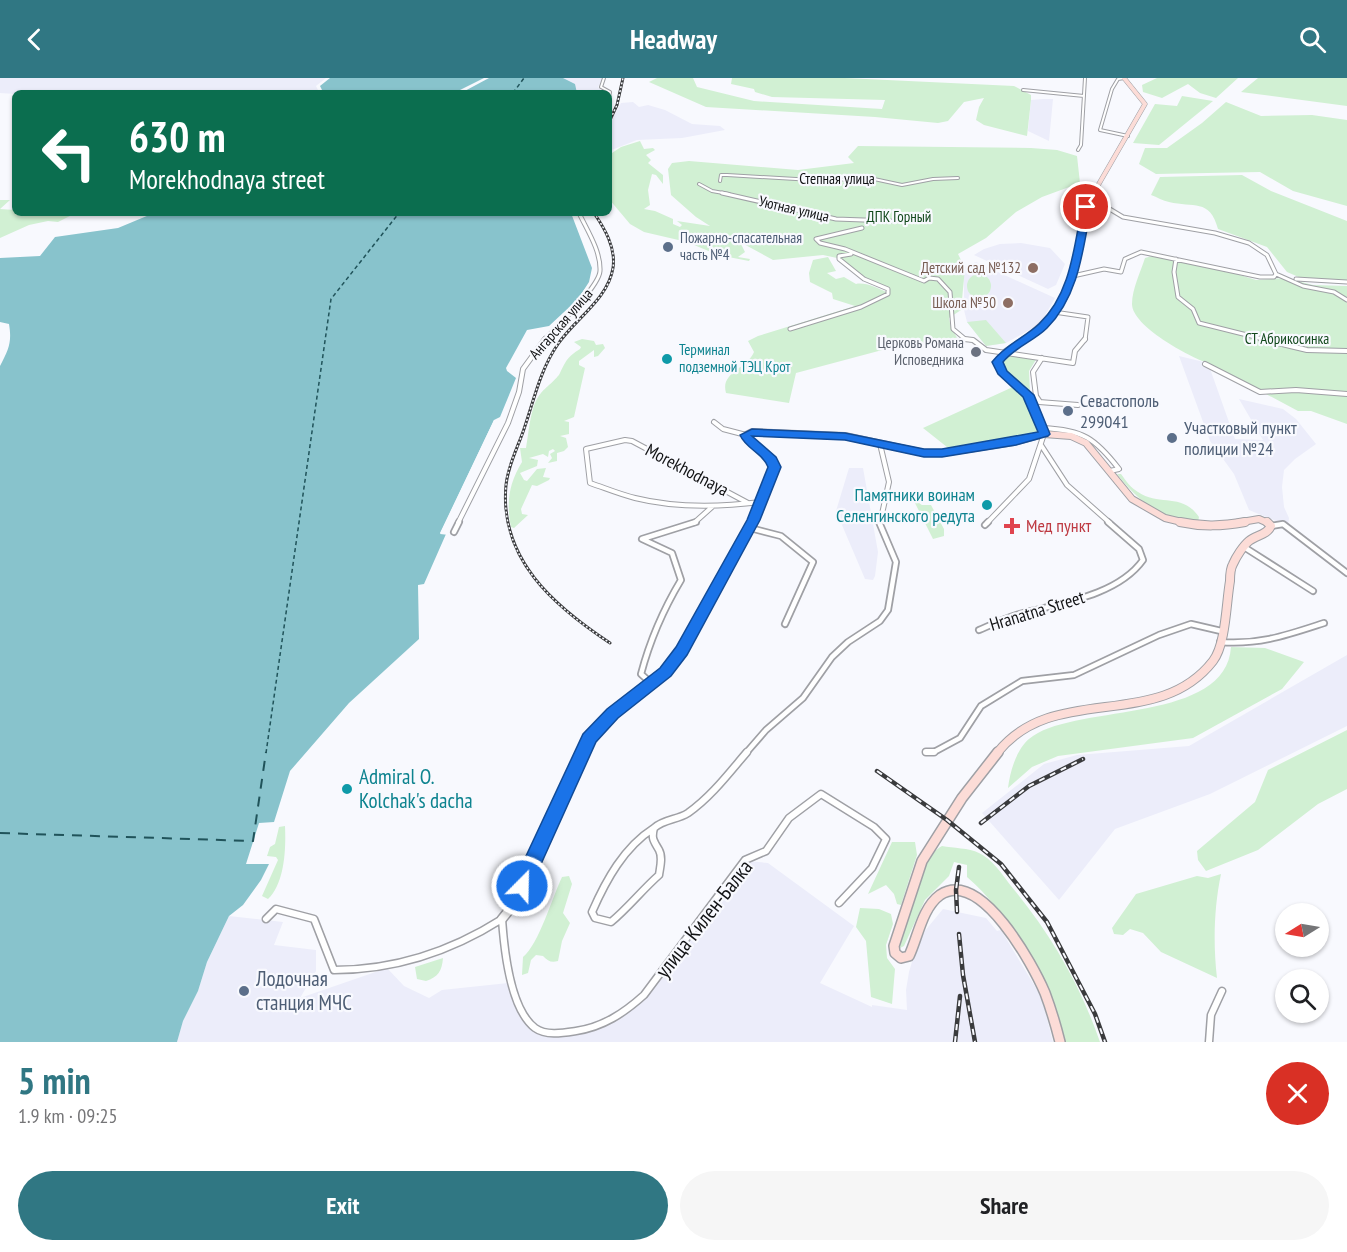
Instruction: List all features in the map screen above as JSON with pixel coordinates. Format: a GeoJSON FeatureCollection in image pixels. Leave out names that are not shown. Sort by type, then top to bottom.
{"type":"FeatureCollection","features":[{"type":"Feature","properties":{"kind":"main road"},"geometry":{"type":"LineString","coordinates":[[1060,1042],[1044,992],[1025,958],[990,907],[977,896],[962,890],[943,893],[927,912],[909,956],[901,958],[895,953],[894,946],[922,861],[963,796],[1009,738],[1029,724],[1062,713],[1143,702],[1171,694],[1212,662],[1220,649],[1232,565],[1249,541],[1269,530],[1268,523],[1259,519],[1220,526],[1179,523],[1146,509],[1132,499],[1092,449],[1079,439],[1044,431],[1032,401],[998,367],[997,362],[1005,352],[1043,326],[1054,312],[1073,276],[1087,204],[1145,104],[1124,78]]}},
{"type":"Feature","properties":{"kind":"street"},"geometry":{"type":"LineString","coordinates":[[604,78],[601,87],[606,90]]}},
{"type":"Feature","properties":{"kind":"street"},"geometry":{"type":"LineString","coordinates":[[1078,150],[1081,145],[1085,78]]}},
{"type":"Feature","properties":{"kind":"street"},"geometry":{"type":"LineString","coordinates":[[1124,78],[1118,79],[1112,89],[1100,130],[1128,136]]}},
{"type":"Feature","properties":{"kind":"street"},"geometry":{"type":"LineString","coordinates":[[1023,90],[1084,96]]}},
{"type":"Feature","properties":{"kind":"street","name":"Степная улица"},"geometry":{"type":"LineString","coordinates":[[720,181],[721,175],[727,175],[813,180],[874,179],[902,185],[933,179],[958,178]]}},
{"type":"Feature","properties":{"kind":"street","name":"Уютная улица"},"geometry":{"type":"LineString","coordinates":[[699,184],[712,191],[804,210],[818,216],[866,223],[891,221]]}},
{"type":"Feature","properties":{"kind":"street"},"geometry":{"type":"LineString","coordinates":[[1087,204],[1108,208],[1120,217],[1234,238],[1252,245],[1269,257],[1276,274]]}},
{"type":"Feature","properties":{"kind":"street","name":"Ангарская улица"},"geometry":{"type":"LineString","coordinates":[[454,532],[508,423],[519,392],[523,369],[539,345],[573,310],[598,279],[600,270],[598,254],[580,216]]}},
{"type":"Feature","properties":{"kind":"street"},"geometry":{"type":"LineString","coordinates":[[862,228],[816,239],[820,243],[845,249],[924,281],[929,278],[938,279],[950,292],[951,321],[955,332],[965,339],[973,340],[986,350],[1073,363],[1075,351],[1085,340],[1088,317],[1054,312]]}},
{"type":"Feature","properties":{"kind":"street"},"geometry":{"type":"LineString","coordinates":[[1073,276],[1104,269],[1121,272],[1125,259],[1142,252],[1260,278],[1268,278],[1276,274],[1303,286],[1334,292],[1347,300]]}},
{"type":"Feature","properties":{"kind":"street"},"geometry":{"type":"LineString","coordinates":[[790,329],[861,307],[888,294],[888,289],[864,279],[839,259],[839,256],[843,254],[860,256]]}},
{"type":"Feature","properties":{"kind":"street"},"geometry":{"type":"LineString","coordinates":[[1176,259],[1174,272],[1178,297],[1196,313],[1199,322],[1307,350],[1347,351]]}},
{"type":"Feature","properties":{"kind":"street"},"geometry":{"type":"LineString","coordinates":[[1291,279],[1347,282]]}},
{"type":"Feature","properties":{"kind":"street"},"geometry":{"type":"LineString","coordinates":[[1040,402],[1036,396],[1033,372],[1042,358]]}},
{"type":"Feature","properties":{"kind":"street"},"geometry":{"type":"LineString","coordinates":[[1205,364],[1217,368],[1256,391],[1275,393],[1296,390],[1326,395],[1347,394]]}},
{"type":"Feature","properties":{"kind":"street"},"geometry":{"type":"LineString","coordinates":[[1032,401],[1078,405]]}},
{"type":"Feature","properties":{"kind":"street"},"geometry":{"type":"LineString","coordinates":[[714,422],[723,429],[746,435],[752,432],[845,436],[924,453],[942,453],[1016,441],[1044,431]]}},
{"type":"Feature","properties":{"kind":"street"},"geometry":{"type":"LineString","coordinates":[[985,525],[1029,479],[1044,431]]}},
{"type":"Feature","properties":{"kind":"street"},"geometry":{"type":"LineString","coordinates":[[266,919],[276,909],[314,918],[334,970],[341,970],[365,969],[446,951],[502,919],[514,904],[589,738],[612,713],[665,672],[681,651],[750,528],[775,467],[772,460],[748,440],[746,435]]}},
{"type":"Feature","properties":{"kind":"street","name":"Morekhodnaya"},"geometry":{"type":"LineString","coordinates":[[713,506],[642,500],[590,483],[586,449],[629,440],[748,503]]}},
{"type":"Feature","properties":{"kind":"street"},"geometry":{"type":"LineString","coordinates":[[654,828],[652,837],[654,845],[660,851],[661,858],[659,875],[636,896],[628,908],[611,922],[595,918],[592,912],[597,899],[633,844],[643,833],[661,822],[686,814],[708,796],[766,730],[803,698],[837,652],[880,621],[888,610],[897,571],[896,562],[879,521],[889,482],[880,444]]}},
{"type":"Feature","properties":{"kind":"street","name":"Hranatna Street"},"geometry":{"type":"LineString","coordinates":[[979,630],[988,624],[1020,614],[1079,600],[1133,574],[1143,560],[1138,549],[1067,485],[1041,445]]}},
{"type":"Feature","properties":{"kind":"street"},"geometry":{"type":"LineString","coordinates":[[651,684],[641,674],[644,659],[663,609],[681,580],[672,553],[642,539],[693,524],[713,506],[761,502]]}},
{"type":"Feature","properties":{"kind":"street"},"geometry":{"type":"LineString","coordinates":[[1268,523],[1283,524],[1291,529],[1347,573]]}},
{"type":"Feature","properties":{"kind":"street"},"geometry":{"type":"LineString","coordinates":[[750,528],[782,536],[813,562],[785,624]]}},
{"type":"Feature","properties":{"kind":"street"},"geometry":{"type":"LineString","coordinates":[[1244,547],[1313,591]]}},
{"type":"Feature","properties":{"kind":"street"},"geometry":{"type":"LineString","coordinates":[[1220,642],[1242,644],[1269,641],[1324,623]]}},
{"type":"Feature","properties":{"kind":"street"},"geometry":{"type":"LineString","coordinates":[[926,752],[934,752],[960,738],[981,706],[1022,681],[1074,675],[1159,635],[1191,624],[1221,631]]}},
{"type":"Feature","properties":{"kind":"street","name":"улица Килен-Балка"},"geometry":{"type":"LineString","coordinates":[[502,919],[507,961],[518,1002],[533,1026],[542,1032],[567,1033],[588,1030],[608,1023],[631,1009],[644,995],[745,860],[766,850],[789,818],[821,794],[874,827],[886,839],[872,872],[839,903]]}},
{"type":"Feature","properties":{"kind":"street"},"geometry":{"type":"LineString","coordinates":[[1209,1042],[1208,1020],[1212,1006],[1222,991]]}},
{"type":"Feature","properties":{"kind":"shaded area"},"geometry":{"type":"Polygon","coordinates":[[[0,78],[326,78],[316,86],[318,90],[12,90],[12,94],[0,93],[0,78]]]}},
{"type":"Feature","properties":{"kind":"shaded area"},"geometry":{"type":"Polygon","coordinates":[[[563,78],[603,78],[598,87],[601,90],[576,90],[563,78]]]}},
{"type":"Feature","properties":{"kind":"shaded area"},"geometry":{"type":"Polygon","coordinates":[[[1053,99],[1049,141],[1028,131],[1031,100],[1053,99]]]}},
{"type":"Feature","properties":{"kind":"shaded area"},"geometry":{"type":"Polygon","coordinates":[[[633,102],[639,107],[648,105],[665,110],[692,124],[720,126],[725,130],[682,138],[637,140],[612,150],[612,120],[621,103],[633,102]]]}},
{"type":"Feature","properties":{"kind":"shaded area","name":"Детский сад №132"},"geometry":{"type":"Polygon","coordinates":[[[1021,243],[1050,248],[1065,264],[1056,285],[1048,289],[974,255],[1000,244],[1021,243]]]}},
{"type":"Feature","properties":{"kind":"shaded area","name":"Школа №50"},"geometry":{"type":"Polygon","coordinates":[[[976,262],[1055,298],[1043,319],[1033,328],[1006,343],[986,346],[967,322],[964,310],[964,267],[976,262]]]}},
{"type":"Feature","properties":{"kind":"shaded area"},"geometry":{"type":"Polygon","coordinates":[[[1179,356],[1208,363],[1235,439],[1263,440],[1239,399],[1283,409],[1296,419],[1316,444],[1284,470],[1282,487],[1284,507],[1289,518],[1288,526],[1249,510],[1234,474],[1210,441],[1179,356]]]}},
{"type":"Feature","properties":{"kind":"shaded area"},"geometry":{"type":"Polygon","coordinates":[[[849,468],[863,468],[878,552],[873,580],[865,579],[836,511],[849,468]]]}},
{"type":"Feature","properties":{"kind":"shaded area"},"geometry":{"type":"Polygon","coordinates":[[[1347,655],[1347,726],[1210,794],[1115,829],[1059,900],[982,813],[1044,764],[1077,755],[1189,746],[1347,655]]]}},
{"type":"Feature","properties":{"kind":"shaded area"},"geometry":{"type":"Polygon","coordinates":[[[748,861],[768,863],[854,926],[820,983],[872,1007],[872,1005],[907,1010],[906,990],[909,972],[919,938],[943,909],[986,918],[997,931],[1001,930],[1042,998],[1053,1042],[177,1042],[207,962],[229,916],[283,922],[274,945],[316,950],[316,971],[300,998],[387,968],[404,986],[429,998],[442,990],[508,983],[516,1008],[529,1029],[540,1033],[567,1035],[589,1032],[609,1024],[631,1010],[646,995],[748,861]]]}},
{"type":"Feature","properties":{"kind":"green space"},"geometry":{"type":"Polygon","coordinates":[[[657,78],[693,78],[697,87],[754,101],[882,109],[885,100],[772,97],[755,92],[754,89],[731,84],[732,78],[845,78],[1014,86],[1031,95],[1031,100],[1027,136],[984,125],[976,120],[984,98],[964,102],[948,121],[938,123],[706,107],[649,82],[657,78]]]}},
{"type":"Feature","properties":{"kind":"green space"},"geometry":{"type":"Polygon","coordinates":[[[1157,78],[1238,78],[1216,98],[1200,93],[1188,84],[1162,98],[1143,92],[1142,85],[1157,78]]]}},
{"type":"Feature","properties":{"kind":"green space"},"geometry":{"type":"Polygon","coordinates":[[[1258,78],[1347,78],[1347,106],[1241,92],[1258,78]]]}},
{"type":"Feature","properties":{"kind":"green space"},"geometry":{"type":"Polygon","coordinates":[[[1182,96],[1213,101],[1159,145],[1133,143],[1155,104],[1177,106],[1182,96]]]}},
{"type":"Feature","properties":{"kind":"green space"},"geometry":{"type":"Polygon","coordinates":[[[1226,102],[1261,116],[1312,115],[1347,120],[1347,206],[1293,191],[1260,172],[1156,174],[1139,164],[1145,148],[1167,148],[1202,123],[1226,102]]]}},
{"type":"Feature","properties":{"kind":"green space","name":"ДПК Горный"},"geometry":{"type":"Polygon","coordinates":[[[640,141],[644,149],[653,148],[655,150],[646,155],[651,160],[648,163],[663,175],[663,184],[656,175],[652,174],[648,190],[650,205],[644,209],[673,219],[673,224],[680,227],[682,225],[677,221],[710,226],[671,195],[668,169],[672,163],[689,161],[798,170],[854,163],[848,157],[858,146],[1031,148],[1057,150],[1077,156],[1080,183],[1042,197],[1016,212],[986,238],[958,254],[965,268],[961,310],[949,318],[951,328],[958,339],[901,345],[796,373],[789,403],[726,393],[725,386],[730,375],[751,358],[754,352],[748,341],[855,306],[833,299],[832,293],[810,282],[809,273],[813,260],[828,257],[836,271],[827,273],[836,279],[844,277],[856,284],[871,286],[886,292],[884,295],[888,290],[860,276],[837,258],[823,255],[773,260],[740,242],[745,252],[738,257],[750,259],[749,261],[718,255],[687,242],[644,232],[630,224],[612,203],[612,153],[621,147],[640,141]]]}},
{"type":"Feature","properties":{"kind":"green space"},"geometry":{"type":"Polygon","coordinates":[[[1242,175],[1271,191],[1347,221],[1347,282],[1301,278],[1287,272],[1267,247],[1218,229],[1215,219],[1205,208],[1178,204],[1151,195],[1160,177],[1242,175]]]}},
{"type":"Feature","properties":{"kind":"green space"},"geometry":{"type":"Polygon","coordinates":[[[0,200],[10,200],[0,209],[0,200]]]}},
{"type":"Feature","properties":{"kind":"green space"},"geometry":{"type":"Polygon","coordinates":[[[0,209],[12,210],[12,216],[70,216],[58,222],[48,221],[29,225],[0,238],[0,209]]]}},
{"type":"Feature","properties":{"kind":"green space","name":"СТ Абрикосинка"},"geometry":{"type":"Polygon","coordinates":[[[1152,256],[1211,266],[1256,280],[1286,278],[1313,285],[1347,286],[1347,424],[1311,411],[1298,411],[1188,354],[1151,331],[1134,313],[1132,298],[1145,258],[1152,256]]]}},
{"type":"Feature","properties":{"kind":"green space"},"geometry":{"type":"Polygon","coordinates":[[[979,274],[988,277],[991,286],[988,295],[979,298],[970,295],[967,286],[970,277],[979,274]]]}},
{"type":"Feature","properties":{"kind":"green space"},"geometry":{"type":"Polygon","coordinates":[[[986,320],[1006,343],[986,346],[967,322],[986,320]]]}},
{"type":"Feature","properties":{"kind":"green space"},"geometry":{"type":"Polygon","coordinates":[[[582,339],[594,341],[596,345],[603,344],[605,348],[598,356],[594,357],[594,350],[579,361],[579,365],[585,368],[574,417],[564,421],[569,422],[569,434],[560,436],[566,438],[568,447],[557,453],[557,461],[548,463],[552,458],[550,454],[555,451],[553,449],[549,451],[548,457],[543,454],[529,458],[538,460],[537,466],[520,473],[524,480],[527,481],[537,469],[546,468],[543,477],[550,478],[537,486],[532,485],[521,509],[522,514],[528,515],[514,528],[511,527],[510,493],[522,462],[520,448],[526,448],[534,405],[541,393],[559,375],[567,360],[580,349],[581,347],[574,342],[582,339]]]}},
{"type":"Feature","properties":{"kind":"green space"},"geometry":{"type":"Polygon","coordinates":[[[1009,354],[1037,358],[1029,371],[1030,392],[999,367],[1004,356],[1009,354]]]}},
{"type":"Feature","properties":{"kind":"green space"},"geometry":{"type":"Polygon","coordinates":[[[1015,386],[1027,400],[1039,431],[1034,436],[972,445],[952,451],[923,428],[1015,386]]]}},
{"type":"Feature","properties":{"kind":"green space"},"geometry":{"type":"Polygon","coordinates":[[[1117,474],[1121,474],[1133,488],[1146,496],[1178,502],[1192,509],[1199,517],[1198,522],[1174,519],[1152,508],[1142,501],[1117,474]]]}},
{"type":"Feature","properties":{"kind":"green space"},"geometry":{"type":"Polygon","coordinates":[[[913,499],[922,505],[931,505],[944,529],[944,536],[933,539],[913,499]]]}},
{"type":"Feature","properties":{"kind":"green space"},"geometry":{"type":"Polygon","coordinates":[[[1231,647],[1265,648],[1304,662],[1282,689],[1193,738],[1058,756],[1032,767],[1008,788],[1010,774],[1019,752],[1027,740],[1033,736],[1055,726],[1083,719],[1148,708],[1179,700],[1205,688],[1223,671],[1231,647]]]}},
{"type":"Feature","properties":{"kind":"green space"},"geometry":{"type":"Polygon","coordinates":[[[1347,730],[1347,789],[1318,804],[1258,850],[1206,871],[1198,860],[1197,851],[1255,802],[1268,770],[1347,730]]]}},
{"type":"Feature","properties":{"kind":"green space"},"geometry":{"type":"Polygon","coordinates":[[[285,826],[285,855],[281,875],[274,892],[268,899],[262,896],[278,860],[276,857],[267,856],[270,847],[275,844],[279,827],[285,826]]]}},
{"type":"Feature","properties":{"kind":"green space"},"geometry":{"type":"Polygon","coordinates":[[[892,842],[915,842],[917,855],[901,905],[897,904],[894,894],[886,885],[868,894],[892,842]]]}},
{"type":"Feature","properties":{"kind":"green space"},"geometry":{"type":"Polygon","coordinates":[[[942,846],[975,851],[988,859],[1001,872],[1039,922],[1063,960],[1100,1042],[1063,1042],[1025,953],[1000,912],[967,877],[967,865],[954,862],[949,876],[925,900],[904,946],[900,948],[909,908],[920,877],[926,863],[942,846]]]}},
{"type":"Feature","properties":{"kind":"green space"},"geometry":{"type":"Polygon","coordinates":[[[1221,874],[1215,926],[1217,978],[1161,952],[1143,933],[1130,929],[1123,935],[1114,934],[1112,928],[1136,894],[1197,876],[1208,878],[1221,874]]]}},
{"type":"Feature","properties":{"kind":"green space"},"geometry":{"type":"Polygon","coordinates":[[[569,876],[572,884],[563,913],[570,923],[562,941],[558,961],[551,962],[543,956],[536,955],[531,960],[528,973],[522,975],[523,957],[540,932],[562,877],[569,876]]]}},
{"type":"Feature","properties":{"kind":"green space"},"geometry":{"type":"Polygon","coordinates":[[[860,908],[879,909],[891,914],[893,924],[886,945],[887,958],[895,969],[892,1004],[871,997],[866,941],[856,927],[860,908]]]}},
{"type":"Feature","properties":{"kind":"green space"},"geometry":{"type":"Polygon","coordinates":[[[443,958],[442,967],[434,978],[426,981],[417,979],[415,967],[443,958]]]}},
{"type":"Feature","properties":{"kind":"water"},"geometry":{"type":"Polygon","coordinates":[[[330,78],[484,78],[460,90],[322,90],[320,86],[330,78]]]}},
{"type":"Feature","properties":{"kind":"water"},"geometry":{"type":"Polygon","coordinates":[[[489,78],[563,78],[575,84],[576,90],[467,90],[489,78]]]}},
{"type":"Feature","properties":{"kind":"water"},"geometry":{"type":"Polygon","coordinates":[[[147,216],[572,216],[592,268],[589,282],[578,299],[549,326],[527,330],[506,368],[516,378],[500,417],[494,420],[440,533],[446,534],[424,584],[418,585],[419,639],[349,703],[290,771],[274,822],[259,823],[246,864],[269,864],[261,880],[243,905],[229,916],[207,962],[177,1042],[0,1042],[0,366],[8,350],[10,336],[9,324],[0,322],[0,258],[40,256],[55,237],[118,228],[147,216]]]}},
{"type":"Feature","properties":{"kind":"pier"},"geometry":{"type":"Polygon","coordinates":[[[494,420],[500,421],[496,422],[444,531],[449,535],[440,534],[494,420]]]}},
{"type":"Feature","properties":{"kind":"ferry route"},"geometry":{"type":"LineString","coordinates":[[515,90],[524,78]]}},
{"type":"Feature","properties":{"kind":"ferry route"},"geometry":{"type":"LineString","coordinates":[[266,753],[331,299],[397,216]]}},
{"type":"Feature","properties":{"kind":"ferry route"},"geometry":{"type":"LineString","coordinates":[[0,833],[253,841],[266,752]]}},
{"type":"Feature","properties":{"kind":"railway"},"geometry":{"type":"LineString","coordinates":[[612,116],[617,105],[623,78]]}},
{"type":"Feature","properties":{"kind":"railway"},"geometry":{"type":"LineString","coordinates":[[596,216],[606,232],[613,253],[610,279],[598,299],[565,335],[546,364],[509,470],[506,485],[506,512],[511,536],[534,578],[569,613],[610,643]]}},
{"type":"Feature","properties":{"kind":"railway"},"geometry":{"type":"LineString","coordinates":[[981,823],[1029,786],[1083,759]]}},
{"type":"Feature","properties":{"kind":"railway"},"geometry":{"type":"LineString","coordinates":[[877,771],[947,820],[1001,864],[1047,922],[1095,1014],[1105,1042]]}},
{"type":"Feature","properties":{"kind":"railway"},"geometry":{"type":"LineString","coordinates":[[957,912],[956,890],[959,867]]}},
{"type":"Feature","properties":{"kind":"railway"},"geometry":{"type":"LineString","coordinates":[[959,934],[963,975],[975,1042]]}},
{"type":"Feature","properties":{"kind":"railway"},"geometry":{"type":"LineString","coordinates":[[955,1042],[960,996]]}},
{"type":"Feature","properties":{"kind":"place","name":"Пожарно-спасательная часть №4"},"geometry":{"type":"Point","coordinates":[668,247]}},
{"type":"Feature","properties":{"kind":"place","name":"Детский сад №132"},"geometry":{"type":"Point","coordinates":[1033,268]}},
{"type":"Feature","properties":{"kind":"place","name":"Школа №50"},"geometry":{"type":"Point","coordinates":[1008,303]}},
{"type":"Feature","properties":{"kind":"place","name":"Церковь Романа Исповедника"},"geometry":{"type":"Point","coordinates":[976,352]}},
{"type":"Feature","properties":{"kind":"place","name":"Терминал подземной ТЭЦ Крот"},"geometry":{"type":"Point","coordinates":[667,359]}},
{"type":"Feature","properties":{"kind":"place","name":"Севастополь 299041"},"geometry":{"type":"Point","coordinates":[1068,411]}},
{"type":"Feature","properties":{"kind":"place","name":"Участковый пункт полиции №24"},"geometry":{"type":"Point","coordinates":[1172,438]}},
{"type":"Feature","properties":{"kind":"place","name":"Памятники воинам Селенгинского редута"},"geometry":{"type":"Point","coordinates":[987,505]}},
{"type":"Feature","properties":{"kind":"place","name":"Мед пункт"},"geometry":{"type":"Point","coordinates":[1012,526]}},
{"type":"Feature","properties":{"kind":"place","name":"Admiral O. Kolchak's dacha"},"geometry":{"type":"Point","coordinates":[347,789]}},
{"type":"Feature","properties":{"kind":"place","name":"Лодочная станция МЧС"},"geometry":{"type":"Point","coordinates":[244,991]}},
{"type":"Feature","properties":{"kind":"route"},"geometry":{"type":"LineString","coordinates":[[522,886],[589,738],[612,713],[665,672],[681,651],[754,520],[775,467],[772,460],[748,440],[746,435],[752,432],[845,436],[924,453],[942,453],[1027,439],[1044,434],[1028,395],[1002,372],[997,362],[1001,355],[1043,326],[1064,297],[1073,276],[1086,207]]}}]}
